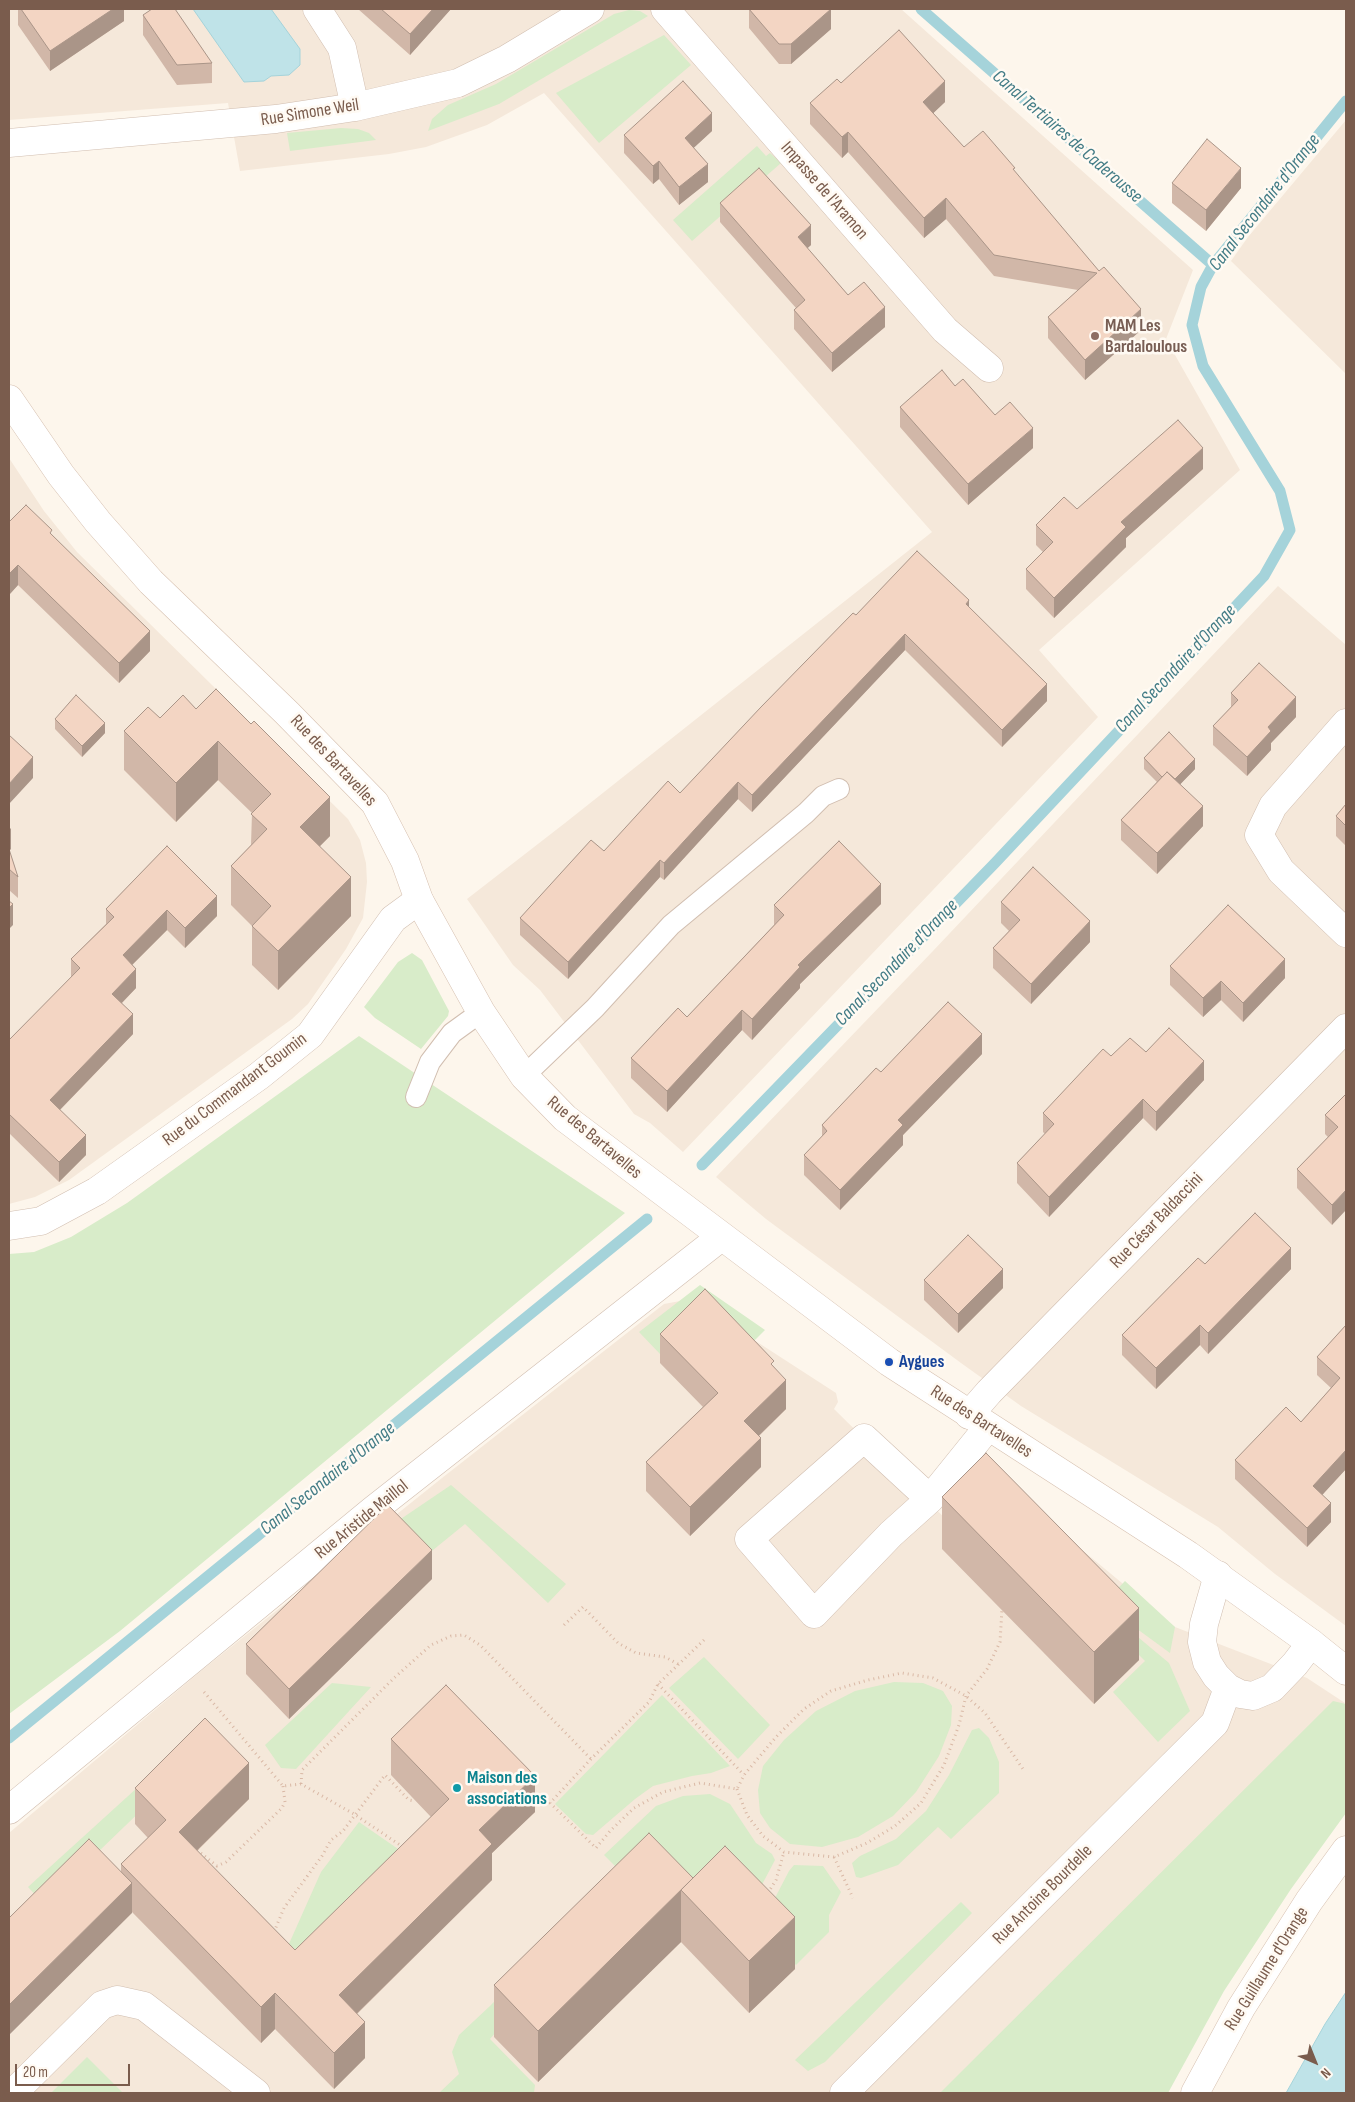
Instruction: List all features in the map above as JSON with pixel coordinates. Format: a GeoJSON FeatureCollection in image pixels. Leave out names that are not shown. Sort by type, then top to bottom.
{"type":"FeatureCollection","features":[{"type":"Feature","properties":{"kind":"street"},"geometry":{"type":"LineString","coordinates":[[316,9],[342,48],[355,107]]}},
{"type":"Feature","properties":{"kind":"street","name":"Rue Simone Weil"},"geometry":{"type":"LineString","coordinates":[[9,143],[276,119],[355,107],[458,83],[506,59],[590,9]]}},
{"type":"Feature","properties":{"kind":"street","name":"Impasse de l'Aramon"},"geometry":{"type":"LineString","coordinates":[[665,9],[945,330],[989,368]]}},
{"type":"Feature","properties":{"kind":"street","name":"Rue des Bartavelles"},"geometry":{"type":"LineString","coordinates":[[9,399],[61,475],[98,522],[151,582],[287,712],[375,803],[405,861],[420,900],[481,1012],[524,1076],[566,1118],[721,1237],[889,1362],[1218,1575],[1346,1671]]}},
{"type":"Feature","properties":{"kind":"street"},"geometry":{"type":"LineString","coordinates":[[1346,723],[1273,806],[1259,835],[1281,871],[1346,933]]}},
{"type":"Feature","properties":{"kind":"street","name":"Rue du Commandant Goumin"},"geometry":{"type":"LineString","coordinates":[[9,1226],[41,1220],[97,1191],[259,1076],[310,1035],[393,919],[420,900]]}},
{"type":"Feature","properties":{"kind":"street","name":"Rue César Baldaccini"},"geometry":{"type":"LineString","coordinates":[[930,1499],[864,1438],[749,1539],[814,1614],[892,1534],[930,1499],[978,1421],[989,1392],[1346,1028]]}},
{"type":"Feature","properties":{"kind":"street","name":"Rue Aristide Maillol"},"geometry":{"type":"LineString","coordinates":[[9,1810],[372,1511],[721,1237]]}},
{"type":"Feature","properties":{"kind":"street"},"geometry":{"type":"LineString","coordinates":[[1218,1575],[1204,1624],[1202,1642],[1207,1662],[1216,1676],[1228,1688],[1240,1694],[1253,1696],[1272,1688],[1295,1664],[1311,1643]]}},
{"type":"Feature","properties":{"kind":"street","name":"Rue Antoine Bourdelle"},"geometry":{"type":"LineString","coordinates":[[844,2093],[1214,1723],[1228,1688]]}},
{"type":"Feature","properties":{"kind":"street","name":"Rue Guillaume d'Orange"},"geometry":{"type":"LineString","coordinates":[[1195,2093],[1241,2008],[1309,1901],[1346,1850]]}},
{"type":"Feature","properties":{"kind":"street"},"geometry":{"type":"LineString","coordinates":[[13,2093],[102,2005],[116,2000],[144,2006],[256,2093]]}},
{"type":"Feature","properties":{"kind":"lane"},"geometry":{"type":"LineString","coordinates":[[524,1076],[595,1008],[671,924],[806,813],[823,796],[839,789]]}},
{"type":"Feature","properties":{"kind":"lane"},"geometry":{"type":"LineString","coordinates":[[416,1097],[430,1062],[452,1033],[481,1012]]}},
{"type":"Feature","properties":{"kind":"path"},"geometry":{"type":"LineString","coordinates":[[564,1625],[583,1607],[618,1643],[636,1653],[665,1657],[678,1664]]}},
{"type":"Feature","properties":{"kind":"path"},"geometry":{"type":"LineString","coordinates":[[1002,1609],[1000,1642],[987,1669],[966,1696],[959,1726],[944,1765],[921,1803],[895,1826],[866,1843],[834,1857],[784,1852],[763,1836],[747,1815],[737,1789],[744,1775],[776,1737],[804,1709],[831,1691],[868,1680],[902,1673],[933,1678],[966,1696],[985,1713],[1025,1772]]}},
{"type":"Feature","properties":{"kind":"path"},"geometry":{"type":"LineString","coordinates":[[301,1784],[302,1770],[394,1678],[431,1645],[451,1636],[464,1635],[480,1645],[591,1758]]}},
{"type":"Feature","properties":{"kind":"path"},"geometry":{"type":"LineString","coordinates":[[704,1640],[658,1684],[649,1702],[591,1758],[550,1803],[596,1848],[610,1831],[634,1808],[663,1792],[700,1783],[737,1789]]}},
{"type":"Feature","properties":{"kind":"path"},"geometry":{"type":"LineString","coordinates":[[182,1667],[283,1786],[285,1802],[282,1808],[226,1862],[217,1866],[214,1872]]}},
{"type":"Feature","properties":{"kind":"path"},"geometry":{"type":"LineString","coordinates":[[658,1684],[744,1775]]}},
{"type":"Feature","properties":{"kind":"path"},"geometry":{"type":"LineString","coordinates":[[266,1930],[272,1936],[284,1908],[322,1856],[331,1840],[343,1831],[384,1775],[409,1800],[415,1801]]}},
{"type":"Feature","properties":{"kind":"path"},"geometry":{"type":"LineString","coordinates":[[283,1786],[301,1784],[354,1814],[406,1849]]}},
{"type":"Feature","properties":{"kind":"path"},"geometry":{"type":"LineString","coordinates":[[197,1850],[217,1866]]}},
{"type":"Feature","properties":{"kind":"path"},"geometry":{"type":"LineString","coordinates":[[766,1897],[776,1880],[784,1852]]}},
{"type":"Feature","properties":{"kind":"path"},"geometry":{"type":"LineString","coordinates":[[834,1857],[853,1898]]}},
{"type":"Feature","properties":{"kind":"shaded area"},"geometry":{"type":"Polygon","coordinates":[[[9,9],[901,9],[1193,270],[1166,339],[1240,470],[1039,650],[1098,717],[683,1152],[650,1123],[634,1114],[540,990],[513,965],[467,899],[932,532],[544,93],[487,125],[426,147],[389,154],[240,171],[228,103],[9,120],[9,9]]]}},
{"type":"Feature","properties":{"kind":"shaded area"},"geometry":{"type":"Polygon","coordinates":[[[1346,120],[1346,374],[1231,261],[1248,237],[1346,120]]]}},
{"type":"Feature","properties":{"kind":"shaded area"},"geometry":{"type":"Polygon","coordinates":[[[9,458],[44,511],[77,552],[348,819],[360,840],[366,863],[367,882],[363,918],[346,949],[308,1004],[292,1019],[69,1180],[35,1197],[9,1204],[9,458]]]}},
{"type":"Feature","properties":{"kind":"shaded area"},"geometry":{"type":"Polygon","coordinates":[[[1278,586],[1346,645],[1346,1626],[1275,1574],[1218,1527],[1021,1406],[766,1219],[716,1177],[1278,586]]]}},
{"type":"Feature","properties":{"kind":"shaded area"},"geometry":{"type":"Polygon","coordinates":[[[680,1301],[700,1305],[836,1393],[838,1402],[834,1409],[955,1528],[1081,1549],[1175,1627],[1307,1678],[1345,1703],[946,2093],[9,2093],[9,1833],[201,1671],[442,1478],[664,1304],[680,1301]]]}},
{"type":"Feature","properties":{"kind":"green space"},"geometry":{"type":"Polygon","coordinates":[[[629,10],[640,11],[648,16],[499,104],[428,131],[432,119],[448,105],[496,84],[614,14],[629,10]]]}},
{"type":"Feature","properties":{"kind":"green space"},"geometry":{"type":"Polygon","coordinates":[[[664,35],[691,65],[599,143],[556,93],[664,35]]]}},
{"type":"Feature","properties":{"kind":"green space"},"geometry":{"type":"Polygon","coordinates":[[[341,128],[358,129],[369,133],[376,140],[290,151],[287,133],[341,128]]]}},
{"type":"Feature","properties":{"kind":"green space"},"geometry":{"type":"Polygon","coordinates":[[[757,146],[766,156],[770,153],[781,163],[692,241],[673,220],[757,146]]]}},
{"type":"Feature","properties":{"kind":"green space"},"geometry":{"type":"Polygon","coordinates":[[[412,953],[422,960],[449,1011],[448,1016],[421,1049],[375,1018],[364,1007],[398,962],[412,953]]]}},
{"type":"Feature","properties":{"kind":"green space"},"geometry":{"type":"Polygon","coordinates":[[[359,1036],[625,1213],[120,1631],[9,1714],[9,1254],[34,1252],[71,1237],[127,1203],[359,1036]]]}},
{"type":"Feature","properties":{"kind":"green space"},"geometry":{"type":"Polygon","coordinates":[[[700,1285],[765,1330],[742,1353],[661,1355],[639,1332],[700,1285]]]}},
{"type":"Feature","properties":{"kind":"green space"},"geometry":{"type":"Polygon","coordinates":[[[451,1485],[566,1584],[548,1603],[465,1524],[422,1559],[389,1527],[451,1485]]]}},
{"type":"Feature","properties":{"kind":"green space"},"geometry":{"type":"Polygon","coordinates":[[[1125,1581],[1175,1627],[1170,1653],[1103,1604],[1125,1581]]]}},
{"type":"Feature","properties":{"kind":"green space"},"geometry":{"type":"Polygon","coordinates":[[[1102,1607],[1169,1663],[1190,1711],[1158,1742],[1113,1692],[1145,1661],[1096,1612],[1102,1607]]]}},
{"type":"Feature","properties":{"kind":"green space"},"geometry":{"type":"Polygon","coordinates":[[[704,1657],[770,1725],[738,1759],[669,1688],[704,1657]]]}},
{"type":"Feature","properties":{"kind":"green space"},"geometry":{"type":"Polygon","coordinates":[[[894,1682],[923,1683],[943,1691],[952,1706],[951,1725],[939,1756],[916,1792],[893,1816],[858,1837],[822,1847],[790,1844],[770,1828],[760,1813],[758,1790],[763,1766],[784,1740],[816,1711],[855,1691],[894,1682]]]}},
{"type":"Feature","properties":{"kind":"green space"},"geometry":{"type":"Polygon","coordinates":[[[332,1683],[371,1687],[296,1769],[281,1768],[265,1745],[332,1683]]]}},
{"type":"Feature","properties":{"kind":"green space"},"geometry":{"type":"Polygon","coordinates":[[[662,1695],[730,1766],[711,1773],[653,1786],[593,1835],[586,1834],[555,1804],[662,1695]]]}},
{"type":"Feature","properties":{"kind":"green space"},"geometry":{"type":"Polygon","coordinates":[[[1333,1701],[1346,1704],[1346,1813],[1291,1889],[1224,1991],[1168,2093],[940,2093],[1333,1701]]]}},
{"type":"Feature","properties":{"kind":"green space"},"geometry":{"type":"Polygon","coordinates":[[[979,1728],[989,1738],[999,1762],[999,1793],[951,1839],[938,1827],[898,1865],[861,1878],[856,1877],[852,1863],[860,1856],[896,1839],[926,1811],[949,1775],[972,1730],[979,1728]]]}},
{"type":"Feature","properties":{"kind":"green space"},"geometry":{"type":"Polygon","coordinates":[[[138,1787],[152,1800],[44,1904],[28,1887],[138,1787]]]}},
{"type":"Feature","properties":{"kind":"green space"},"geometry":{"type":"Polygon","coordinates":[[[710,1794],[730,1804],[756,1843],[772,1854],[775,1860],[747,1913],[620,1871],[604,1855],[656,1806],[683,1796],[710,1794]]]}},
{"type":"Feature","properties":{"kind":"green space"},"geometry":{"type":"Polygon","coordinates":[[[359,1822],[401,1851],[302,1964],[288,1946],[321,1872],[359,1822]]]}},
{"type":"Feature","properties":{"kind":"green space"},"geometry":{"type":"Polygon","coordinates":[[[794,1865],[823,1866],[841,1892],[829,1915],[829,1932],[796,1965],[764,1932],[763,1921],[794,1865]]]}},
{"type":"Feature","properties":{"kind":"green space"},"geometry":{"type":"Polygon","coordinates":[[[961,1902],[972,1913],[825,2062],[808,2071],[795,2060],[961,1902]]]}},
{"type":"Feature","properties":{"kind":"green space"},"geometry":{"type":"Polygon","coordinates":[[[534,1961],[537,1984],[490,2039],[535,2085],[534,2093],[439,2093],[459,2074],[452,2052],[459,2035],[534,1961]]]}},
{"type":"Feature","properties":{"kind":"green space"},"geometry":{"type":"Polygon","coordinates":[[[87,2057],[123,2093],[51,2093],[87,2057]]]}},
{"type":"Feature","properties":{"kind":"water"},"geometry":{"type":"Polygon","coordinates":[[[193,9],[271,9],[300,49],[300,65],[289,75],[271,76],[264,81],[244,82],[193,9]]]}},
{"type":"Feature","properties":{"kind":"water"},"geometry":{"type":"Polygon","coordinates":[[[1346,1992],[1346,2093],[1286,2093],[1325,2024],[1346,1992]]]}},
{"type":"Feature","properties":{"kind":"building"},"geometry":{"type":"Polygon","coordinates":[[[21,9],[113,9],[50,51],[21,9]]]}},
{"type":"Feature","properties":{"kind":"building"},"geometry":{"type":"Polygon","coordinates":[[[152,9],[175,9],[212,63],[177,65],[143,15],[152,9]]]}},
{"type":"Feature","properties":{"kind":"building"},"geometry":{"type":"Polygon","coordinates":[[[381,9],[433,9],[410,34],[381,9]]]}},
{"type":"Feature","properties":{"kind":"building"},"geometry":{"type":"Polygon","coordinates":[[[749,9],[831,9],[791,44],[779,44],[749,9]]]}},
{"type":"Feature","properties":{"kind":"building"},"geometry":{"type":"Polygon","coordinates":[[[899,30],[945,81],[923,102],[964,147],[983,131],[1099,271],[1104,267],[1141,309],[1085,360],[1048,317],[1097,273],[994,255],[946,198],[924,218],[848,132],[842,137],[810,103],[837,79],[841,83],[899,30]]]}},
{"type":"Feature","properties":{"kind":"building"},"geometry":{"type":"Polygon","coordinates":[[[683,81],[712,113],[685,138],[708,164],[679,187],[659,161],[653,166],[624,135],[683,81]]]}},
{"type":"Feature","properties":{"kind":"building"},"geometry":{"type":"Polygon","coordinates":[[[1207,139],[1241,168],[1206,210],[1172,183],[1207,139]]]}},
{"type":"Feature","properties":{"kind":"building"},"geometry":{"type":"Polygon","coordinates":[[[759,168],[811,225],[798,237],[848,295],[864,282],[885,307],[832,353],[794,310],[805,300],[720,203],[759,168]]]}},
{"type":"Feature","properties":{"kind":"building"},"geometry":{"type":"Polygon","coordinates":[[[942,370],[955,386],[963,379],[995,415],[1010,402],[1033,428],[968,484],[900,407],[942,370]]]}},
{"type":"Feature","properties":{"kind":"building"},"geometry":{"type":"Polygon","coordinates":[[[1178,420],[1203,448],[1121,522],[1126,527],[1054,598],[1026,569],[1053,542],[1036,525],[1064,497],[1077,509],[1178,420]]]}},
{"type":"Feature","properties":{"kind":"building"},"geometry":{"type":"Polygon","coordinates":[[[26,505],[52,530],[50,533],[150,631],[119,663],[18,565],[9,574],[9,522],[26,505]]]}},
{"type":"Feature","properties":{"kind":"building"},"geometry":{"type":"Polygon","coordinates":[[[917,551],[969,600],[966,604],[1047,684],[1002,730],[905,634],[752,795],[738,782],[664,863],[660,860],[568,962],[520,918],[591,840],[604,851],[668,781],[680,793],[853,613],[856,615],[917,551]]]}},
{"type":"Feature","properties":{"kind":"building"},"geometry":{"type":"Polygon","coordinates":[[[1259,663],[1296,697],[1268,727],[1271,731],[1247,757],[1213,726],[1238,700],[1231,693],[1259,663]]]}},
{"type":"Feature","properties":{"kind":"building"},"geometry":{"type":"Polygon","coordinates":[[[216,689],[251,724],[254,721],[330,797],[300,827],[351,877],[278,951],[252,926],[271,906],[231,866],[267,829],[251,814],[271,794],[218,741],[176,783],[124,731],[148,707],[160,718],[183,695],[196,709],[216,689]]]}},
{"type":"Feature","properties":{"kind":"building"},"geometry":{"type":"Polygon","coordinates":[[[76,695],[105,723],[82,746],[55,719],[76,695]]]}},
{"type":"Feature","properties":{"kind":"building"},"geometry":{"type":"Polygon","coordinates":[[[1169,732],[1195,759],[1175,779],[1167,772],[1162,777],[1144,758],[1169,732]]]}},
{"type":"Feature","properties":{"kind":"building"},"geometry":{"type":"Polygon","coordinates":[[[9,735],[33,757],[9,784],[9,735]]]}},
{"type":"Feature","properties":{"kind":"building"},"geometry":{"type":"Polygon","coordinates":[[[1167,772],[1203,806],[1157,853],[1121,820],[1167,772]]]}},
{"type":"Feature","properties":{"kind":"building"},"geometry":{"type":"Polygon","coordinates":[[[1346,804],[1346,826],[1336,816],[1346,804]]]}},
{"type":"Feature","properties":{"kind":"building"},"geometry":{"type":"Polygon","coordinates":[[[839,841],[881,884],[798,965],[800,967],[752,1019],[742,1010],[667,1091],[631,1058],[678,1008],[687,1017],[784,915],[774,905],[839,841]]]}},
{"type":"Feature","properties":{"kind":"building"},"geometry":{"type":"Polygon","coordinates":[[[167,846],[217,896],[185,928],[167,910],[123,955],[136,969],[112,994],[133,1014],[50,1100],[86,1135],[59,1162],[9,1114],[9,1040],[80,968],[71,959],[114,917],[106,909],[167,846]]]}},
{"type":"Feature","properties":{"kind":"building"},"geometry":{"type":"Polygon","coordinates":[[[9,849],[18,877],[9,869],[9,849]]]}},
{"type":"Feature","properties":{"kind":"building"},"geometry":{"type":"Polygon","coordinates":[[[1033,867],[1090,921],[1031,984],[993,948],[1020,920],[1001,902],[1033,867]]]}},
{"type":"Feature","properties":{"kind":"building"},"geometry":{"type":"Polygon","coordinates":[[[1228,905],[1285,959],[1243,1003],[1221,981],[1203,998],[1170,966],[1228,905]]]}},
{"type":"Feature","properties":{"kind":"building"},"geometry":{"type":"Polygon","coordinates":[[[948,1002],[982,1034],[898,1120],[903,1125],[840,1190],[804,1155],[827,1131],[822,1125],[876,1068],[881,1072],[948,1002]]]}},
{"type":"Feature","properties":{"kind":"building"},"geometry":{"type":"Polygon","coordinates":[[[1169,1028],[1204,1061],[1156,1112],[1143,1099],[1049,1197],[1017,1163],[1054,1124],[1043,1113],[1103,1049],[1111,1056],[1130,1038],[1146,1052],[1169,1028]]]}},
{"type":"Feature","properties":{"kind":"building"},"geometry":{"type":"Polygon","coordinates":[[[1346,1094],[1346,1190],[1332,1205],[1297,1169],[1338,1127],[1325,1115],[1346,1094]]]}},
{"type":"Feature","properties":{"kind":"building"},"geometry":{"type":"Polygon","coordinates":[[[1255,1213],[1291,1248],[1208,1333],[1200,1325],[1156,1368],[1122,1335],[1198,1258],[1205,1264],[1255,1213]]]}},
{"type":"Feature","properties":{"kind":"building"},"geometry":{"type":"Polygon","coordinates":[[[968,1235],[1003,1269],[958,1314],[924,1280],[968,1235]]]}},
{"type":"Feature","properties":{"kind":"building"},"geometry":{"type":"Polygon","coordinates":[[[705,1289],[774,1361],[771,1364],[786,1380],[744,1421],[761,1438],[690,1507],[646,1462],[718,1393],[660,1334],[705,1289]]]}},
{"type":"Feature","properties":{"kind":"building"},"geometry":{"type":"Polygon","coordinates":[[[1346,1325],[1346,1450],[1313,1486],[1331,1503],[1307,1528],[1235,1460],[1286,1407],[1301,1422],[1340,1378],[1317,1357],[1346,1325]]]}},
{"type":"Feature","properties":{"kind":"building"},"geometry":{"type":"Polygon","coordinates":[[[986,1453],[1139,1608],[1094,1652],[942,1497],[986,1453]]]}},
{"type":"Feature","properties":{"kind":"building"},"geometry":{"type":"Polygon","coordinates":[[[388,1505],[432,1550],[289,1689],[246,1644],[388,1505]]]}},
{"type":"Feature","properties":{"kind":"building"},"geometry":{"type":"Polygon","coordinates":[[[446,1685],[535,1776],[479,1830],[492,1844],[339,1995],[365,2022],[334,2053],[275,1993],[261,2007],[121,1864],[166,1820],[135,1788],[205,1718],[249,1763],[179,1832],[295,1950],[449,1799],[391,1739],[446,1685]]]}},
{"type":"Feature","properties":{"kind":"building"},"geometry":{"type":"Polygon","coordinates":[[[649,1833],[693,1878],[538,2031],[494,1985],[649,1833]]]}},
{"type":"Feature","properties":{"kind":"building"},"geometry":{"type":"Polygon","coordinates":[[[89,1839],[132,1883],[9,2005],[9,1918],[89,1839]]]}},
{"type":"Feature","properties":{"kind":"building"},"geometry":{"type":"Polygon","coordinates":[[[725,1846],[795,1917],[749,1961],[681,1890],[725,1846]]]}},
{"type":"Feature","properties":{"kind":"waterway","name":"Canal Tertiaires de Caderousse"},"geometry":{"type":"LineString","coordinates":[[921,9],[1213,265]]}},
{"type":"Feature","properties":{"kind":"waterway","name":"Canal Secondaire d'Orange"},"geometry":{"type":"LineString","coordinates":[[702,1165],[995,863],[1264,576],[1290,530],[1280,491],[1203,366],[1192,325],[1201,287],[1213,265],[1346,101]]}},
{"type":"Feature","properties":{"kind":"waterway","name":"Canal Secondaire d'Orange"},"geometry":{"type":"LineString","coordinates":[[9,1738],[647,1219]]}},
{"type":"Feature","properties":{"kind":"place","name":"MAM Les Bardaloulous"},"geometry":{"type":"Point","coordinates":[1095,336]}},
{"type":"Feature","properties":{"kind":"place","name":"Aygues"},"geometry":{"type":"Point","coordinates":[889,1362]}},
{"type":"Feature","properties":{"kind":"place","name":"Maison des associations"},"geometry":{"type":"Point","coordinates":[457,1788]}}]}
